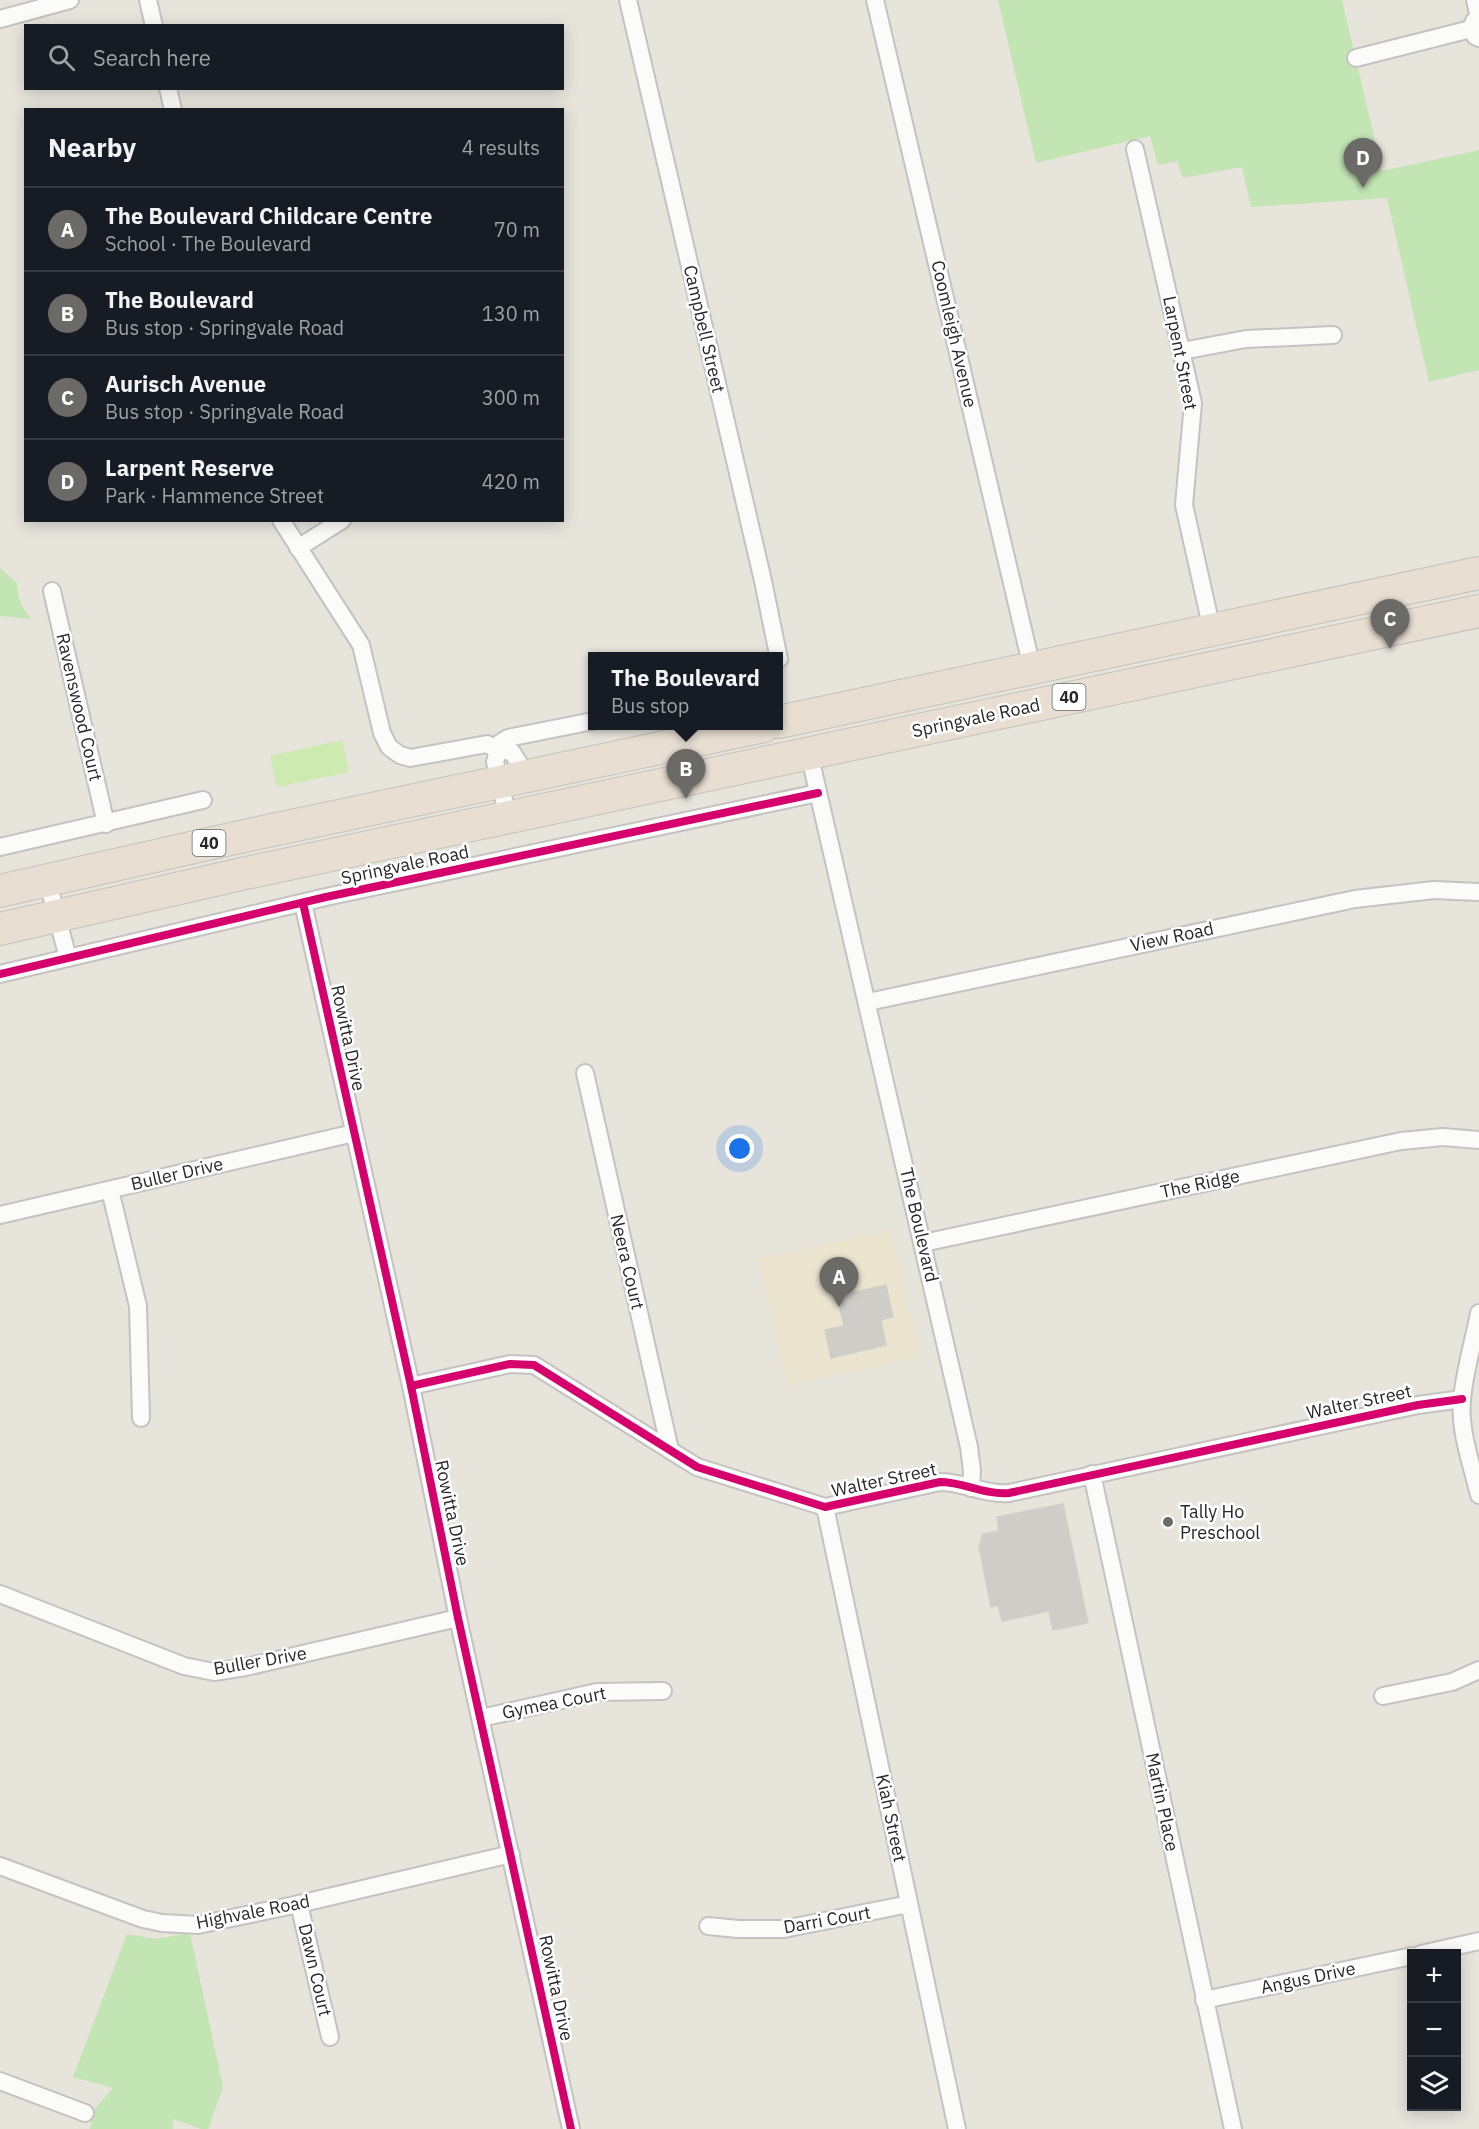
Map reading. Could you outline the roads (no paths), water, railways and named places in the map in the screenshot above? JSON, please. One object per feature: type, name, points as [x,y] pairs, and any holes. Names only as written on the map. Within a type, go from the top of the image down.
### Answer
[{"type":"highway","name":"Springvale Road","points":[[783,721],[1479,573]]},
{"type":"highway","name":"Springvale Road","points":[[0,929],[257,870],[1479,611]]},
{"type":"highway","name":"40","points":[[0,891],[47,879],[746,730]]},
{"type":"street","points":[[0,19],[70,0]]},
{"type":"street","points":[[154,24],[148,0],[157,0]]},
{"type":"street","name":"Campbell Street","points":[[628,0],[778,652]]},
{"type":"street","name":"Coomleigh Avenue","points":[[875,0],[1032,668]]},
{"type":"street","points":[[1356,58],[1477,26],[1475,0]]},
{"type":"street","points":[[168,90],[173,108]]},
{"type":"street","name":"Larpent Street","points":[[1135,148],[1193,403],[1184,505],[1212,630]]},
{"type":"street","points":[[1182,351],[1246,339],[1333,335]]},
{"type":"street","points":[[282,522],[361,645],[386,743],[392,750],[415,758],[487,744],[512,752],[513,779],[508,817]]},
{"type":"street","points":[[298,548],[339,522]]},
{"type":"street","name":"Ravenswood Court","points":[[52,591],[106,824]]},
{"type":"street","points":[[513,779],[495,762],[496,748],[508,738],[588,722]]},
{"type":"street","name":"The Boulevard","points":[[809,753],[969,1447],[972,1471],[971,1488]]},
{"type":"street","name":"Springvale Road","points":[[0,974],[303,903],[818,793]]},
{"type":"street","points":[[0,847],[203,800]]},
{"type":"street","points":[[47,879],[68,958]]},
{"type":"street","name":"View Road","points":[[867,1002],[1355,899],[1434,890],[1479,891]]},
{"type":"street","name":"Rowitta Drive","points":[[303,903],[411,1386],[458,1618],[571,2129]]},
{"type":"street","name":"Neera Court","points":[[585,1073],[670,1450]]},
{"type":"street","name":"Buller Drive","points":[[0,1215],[354,1132]]},
{"type":"street","name":"The Ridge","points":[[923,1243],[1401,1141],[1443,1137],[1479,1140]]},
{"type":"street","points":[[111,1190],[138,1306],[141,1418]]},
{"type":"street","points":[[1479,1313],[1462,1399],[1462,1419],[1479,1495]]},
{"type":"street","name":"Walter Street","points":[[411,1386],[510,1364],[534,1365],[698,1467],[825,1507],[940,1482],[955,1483],[990,1493],[1009,1493],[1418,1405],[1462,1399]]},
{"type":"street","name":"Martin Place","points":[[1092,1474],[1233,2129]]},
{"type":"street","name":"Kiah Street","points":[[825,1507],[957,2129]]},
{"type":"street","name":"Buller Drive","points":[[0,1594],[184,1666],[214,1672],[246,1667],[458,1618]]},
{"type":"street","points":[[1383,1696],[1452,1682],[1479,1670]]},
{"type":"street","name":"Gymea Court","points":[[481,1718],[597,1692],[663,1691]]},
{"type":"street","name":"Highvale Road","points":[[0,1866],[124,1912],[162,1923],[198,1925],[299,1904],[511,1854]]},
{"type":"street","name":"Dawn Court","points":[[299,1904],[330,2037]]},
{"type":"street","name":"Darri Court","points":[[708,1926],[738,1929],[784,1929],[909,1904]]},
{"type":"street","points":[[1440,1949],[1479,1941]]},
{"type":"street","name":"Angus Drive","points":[[1204,2000],[1407,1957]]},
{"type":"street","points":[[0,2081],[85,2113]]},
{"type":"place","name":"Larpent Reserve","points":[[1363,188]]},
{"type":"place","name":"Aurisch Avenue","points":[[1390,649]]},
{"type":"place","name":"The Boulevard","points":[[686,799]]},
{"type":"place","name":"The Boulevard Childcare Centre","points":[[839,1307]]},
{"type":"place","name":"Tally Ho Preschool","points":[[1168,1522]]}]
